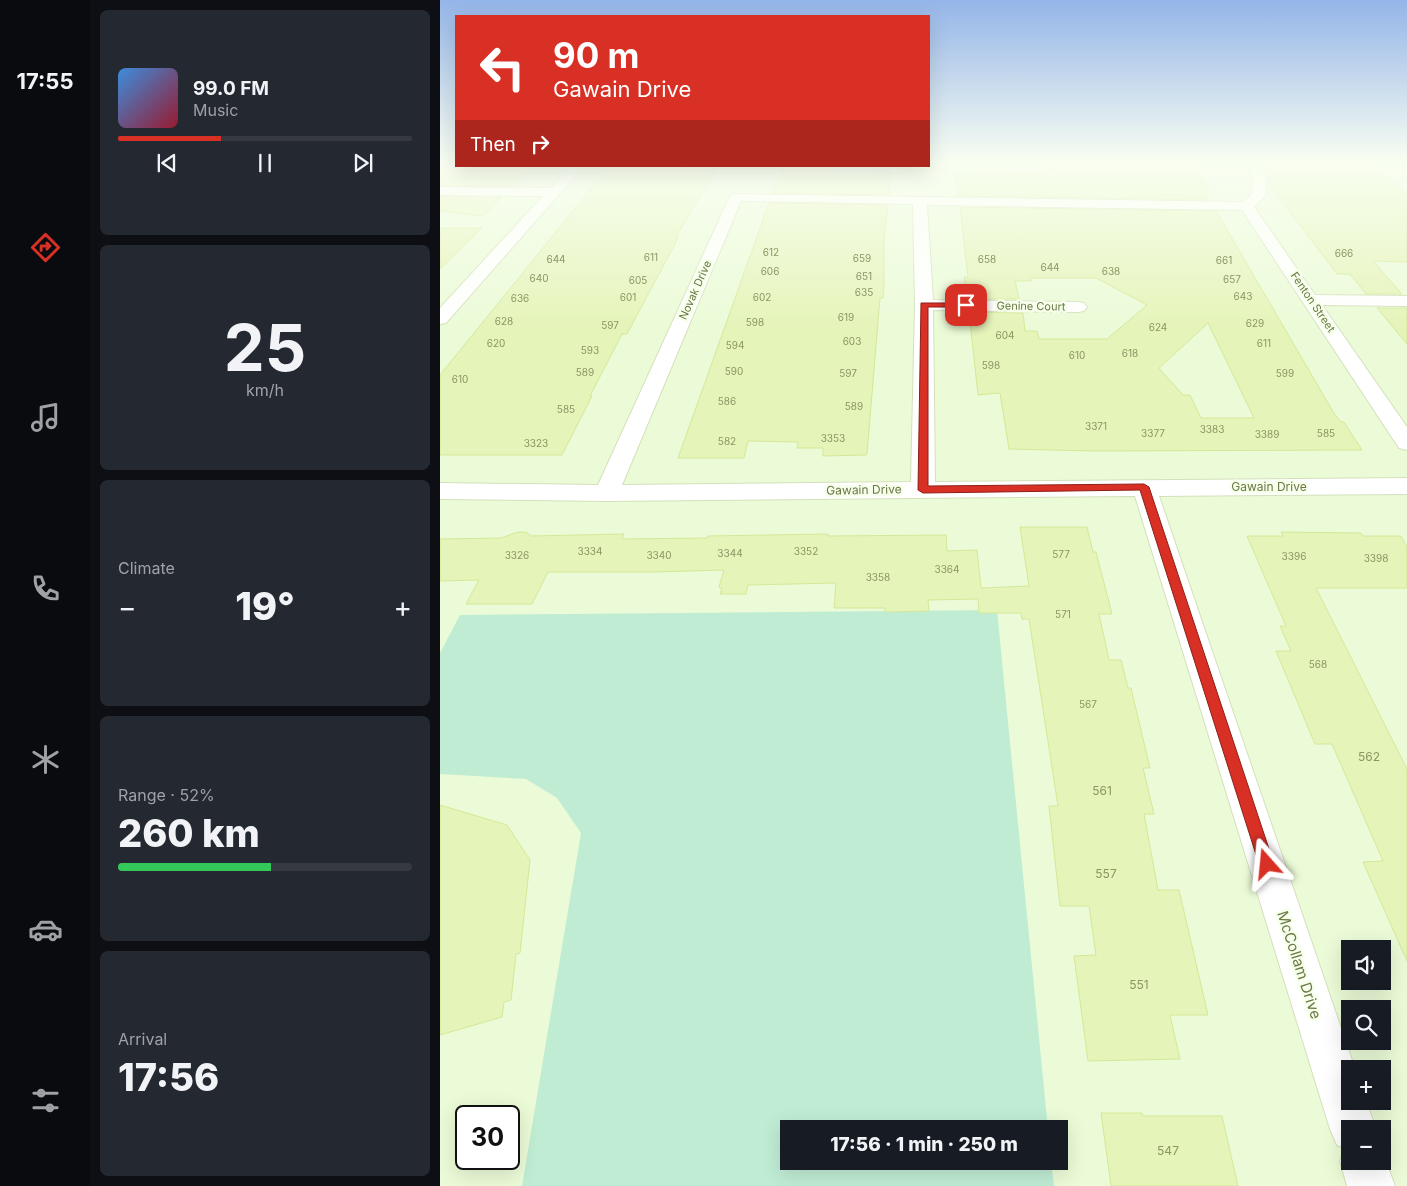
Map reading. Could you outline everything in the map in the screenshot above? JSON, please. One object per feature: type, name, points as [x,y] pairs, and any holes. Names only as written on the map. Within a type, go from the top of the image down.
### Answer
[{"type":"street","points":[[440,319],[531,217]]},
{"type":"street","name":"Novak Drive","points":[[606,493],[727,217]]},
{"type":"street","points":[[921,217],[924,305],[923,490]]},
{"type":"street","name":"Fenton Street","points":[[1254,217],[1312,300],[1407,443]]},
{"type":"street","points":[[1312,300],[1407,301]]},
{"type":"street","name":"Genine Court","points":[[924,305],[1078,307]]},
{"type":"street","name":"Gawain Drive","points":[[440,491],[606,493],[1407,486]]},
{"type":"street","name":"McCollam Drive","points":[[1144,487],[1350,1120]]},
{"type":"street","points":[[1366,1170],[1371,1186]]},
{"type":"shaded area","points":[[440,217],[1407,217],[1407,1186],[440,1186]]},
{"type":"shaded area","points":[[997,610],[1047,1120],[780,1120],[780,1170],[1052,1170],[1054,1186],[522,1186],[581,833],[557,798],[526,779],[440,774],[440,653],[460,615]]},
{"type":"building","points":[[568,217],[688,217],[627,334],[622,334],[562,455],[440,455],[440,375]]},
{"type":"building","points":[[764,217],[887,217],[884,240],[883,298],[880,298],[867,454],[823,456],[823,448],[797,448],[798,442],[748,441],[744,458],[678,458]]},
{"type":"building","points":[[961,217],[1220,217],[1335,415],[1341,422],[1344,422],[1362,450],[1093,451],[1009,449],[1000,393],[978,395],[969,312],[1023,313],[1025,331],[1037,331],[1039,339],[1107,339],[1147,305],[1096,278],[1030,278],[1031,281],[1015,281],[1019,299],[967,299],[964,277],[968,277]],"holes":[[[1208,323],[1254,418],[1201,418],[1190,395],[1183,395],[1159,368]]]},
{"type":"building","points":[[1294,217],[1407,217],[1407,262],[1373,261],[1402,294],[1366,294],[1350,274],[1337,274]]},
{"type":"building","points":[[440,228],[482,228],[440,269]]},
{"type":"building","points":[[1377,308],[1407,308],[1407,344]]},
{"type":"building","points":[[1020,527],[1087,527],[1093,552],[1096,552],[1112,614],[1099,614],[1109,660],[1121,660],[1128,688],[1131,688],[1150,768],[1143,768],[1154,814],[1144,814],[1158,890],[1179,890],[1208,1015],[1170,1015],[1180,1059],[1088,1061],[1074,956],[1096,955],[1089,906],[1060,906],[1049,806],[1058,806],[1029,619],[1022,619],[1021,613],[979,613],[978,599],[928,600],[929,611],[885,612],[885,608],[834,608],[836,583],[748,585],[746,594],[720,594],[722,588],[719,587],[724,570],[548,572],[532,604],[466,604],[479,580],[440,581],[440,539],[501,538],[518,532],[526,532],[531,536],[624,534],[622,539],[828,534],[828,536],[946,535],[947,551],[977,550],[981,588],[1029,586]]},
{"type":"building","points":[[1281,532],[1361,533],[1363,536],[1401,536],[1407,547],[1407,588],[1316,588],[1407,769],[1407,961],[1363,862],[1383,861],[1332,744],[1315,744],[1276,651],[1291,651],[1280,626],[1286,626],[1247,536],[1283,536]]},
{"type":"building","points":[[440,805],[507,825],[530,860],[520,953],[516,954],[511,1000],[504,1002],[502,1017],[440,1035]]},
{"type":"building","points":[[1101,1113],[1142,1113],[1143,1116],[1222,1116],[1238,1186],[1111,1186]]},
{"type":"route","points":[[966,305],[924,305],[923,490],[1144,487],[1267,864]]}]
